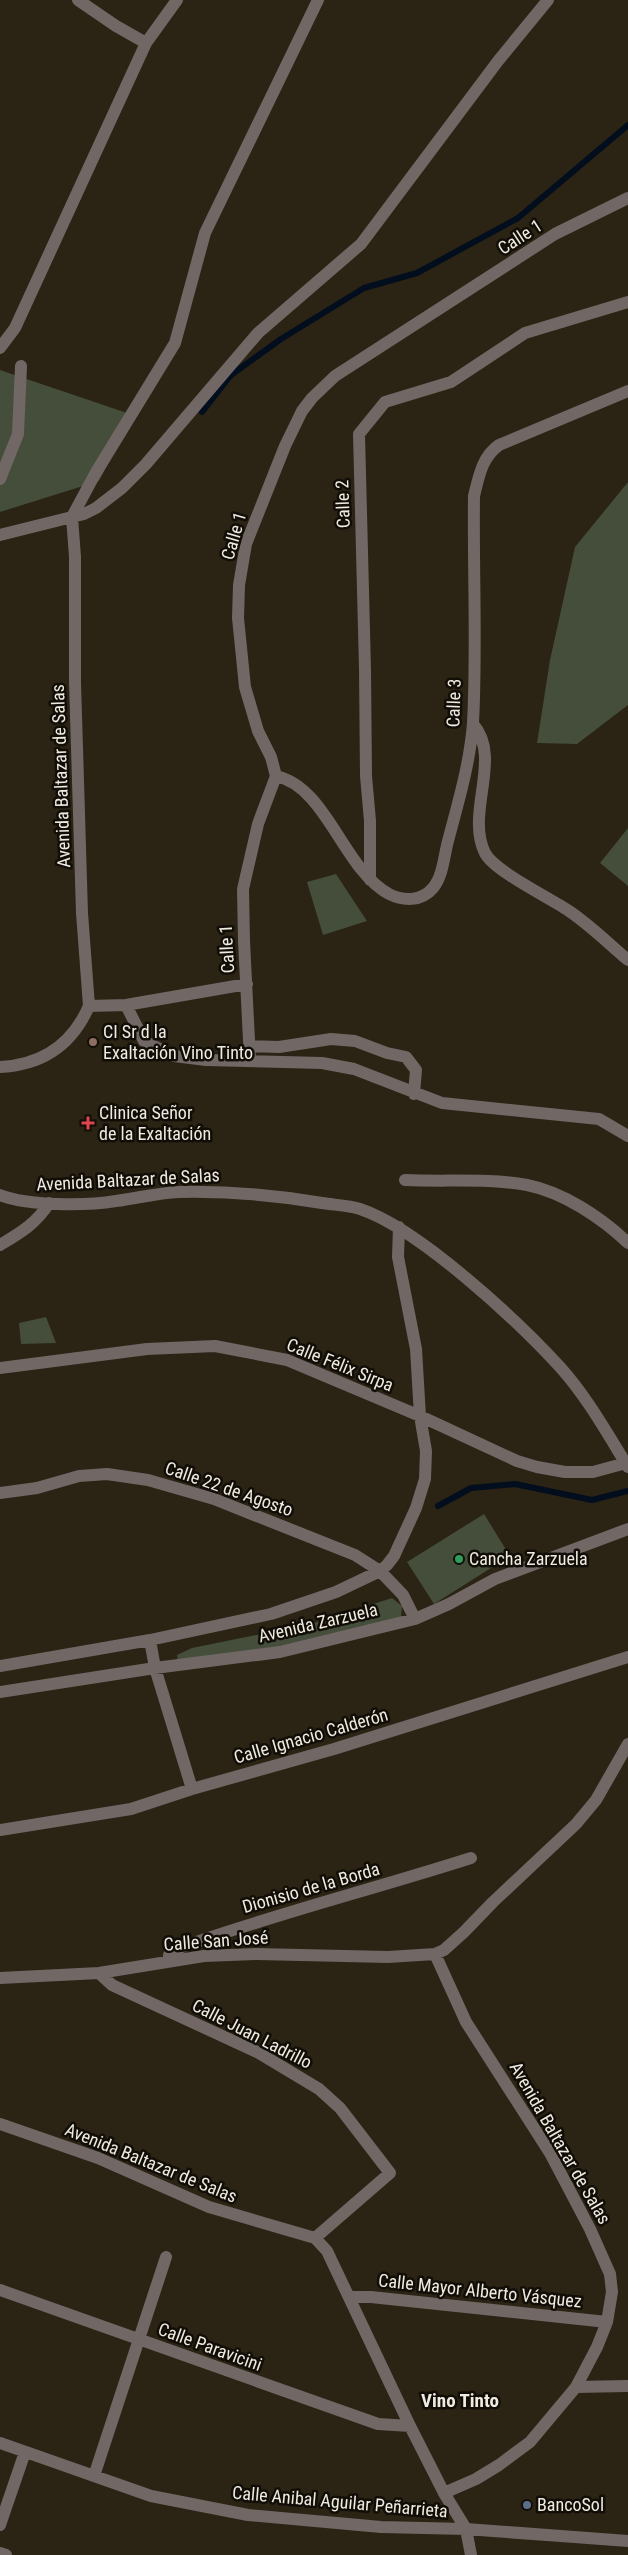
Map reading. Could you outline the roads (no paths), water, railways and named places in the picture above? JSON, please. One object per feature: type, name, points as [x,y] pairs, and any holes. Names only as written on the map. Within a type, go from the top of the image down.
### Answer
[{"type":"street","points":[[78,0],[116,26],[146,42]]},
{"type":"street","points":[[0,348],[15,328],[146,42],[177,0]]},
{"type":"street","points":[[72,517],[175,343],[205,234],[318,0]]},
{"type":"street","points":[[0,535],[72,517],[96,508],[122,488],[146,464],[258,333],[361,244],[498,61],[548,0]]},
{"type":"street","name":"Calle 1","points":[[250,1060],[243,889],[258,824],[276,776],[271,757],[258,732],[245,687],[239,627],[239,585],[246,544],[285,446],[302,411],[312,398],[335,376],[555,234],[628,198]]},
{"type":"street","name":"Calle 2","points":[[370,880],[358,434],[385,402],[451,382],[525,333],[628,302]]},
{"type":"street","points":[[0,479],[8,464],[18,434],[21,366]]},
{"type":"street","name":"Calle 3","points":[[276,776],[288,778],[323,812],[370,880],[388,893],[406,900],[422,896],[433,888],[440,877],[458,806],[472,724],[474,496],[480,471],[489,452],[499,445],[628,391]]},
{"type":"street","name":"Avenida Baltazar de Salas","points":[[72,517],[76,557],[75,682],[82,913],[89,1006]]},
{"type":"street","points":[[472,724],[484,740],[484,768],[479,823],[480,838],[485,853],[492,863],[504,872],[571,912],[628,960]]},
{"type":"street","points":[[0,1067],[33,1063],[46,1056],[72,1033],[83,1019],[89,1006],[126,1005],[247,984]]},
{"type":"street","points":[[126,1005],[144,1041],[174,1056],[206,1060],[322,1063],[354,1069],[414,1094],[442,1103],[599,1120],[628,1136]]},
{"type":"street","points":[[250,1046],[279,1048],[331,1040],[356,1041],[388,1053],[406,1057],[416,1070],[414,1094]]},
{"type":"street","points":[[405,1180],[529,1185],[551,1192],[590,1213],[628,1244]]},
{"type":"street","name":"Avenida Baltazar de Salas","points":[[0,1195],[15,1201],[50,1203],[115,1202],[162,1192],[208,1191],[273,1196],[360,1209],[399,1228],[486,1297],[560,1368],[581,1393],[627,1465]]},
{"type":"street","points":[[0,1245],[38,1219],[50,1203]]},
{"type":"street","name":"Avenida Zarzuela","points":[[0,1666],[150,1640],[290,1608],[336,1592],[380,1571],[394,1556],[416,1508],[426,1479],[426,1451],[420,1416],[416,1349],[398,1257],[399,1228]]},
{"type":"street","name":"Calle Félix Sirpa","points":[[0,1368],[147,1349],[215,1346],[287,1360],[420,1416],[517,1462],[566,1472],[593,1472],[627,1465]]},
{"type":"street","name":"Calle 22 de Agosto","points":[[0,1493],[36,1488],[86,1475],[116,1475],[148,1480],[214,1499],[356,1555],[380,1571],[403,1595],[415,1619]]},
{"type":"street","name":"Avenida Zarzuela","points":[[0,1692],[155,1668],[280,1652],[415,1619],[449,1604],[495,1579],[628,1529]]},
{"type":"street","points":[[150,1640],[155,1668],[192,1789]]},
{"type":"street","name":"Calle Ignacio Calderón","points":[[0,1830],[131,1809],[192,1789],[334,1749],[628,1657]]},
{"type":"street","points":[[435,1954],[444,1950],[464,1932],[576,1824],[596,1800],[628,1744]]},
{"type":"street","name":"Dionisio de la Borda","points":[[169,1961],[169,1955],[179,1948],[249,1923],[360,1893],[471,1858]]},
{"type":"street","name":"Calle San José","points":[[0,1978],[98,1973],[204,1956],[257,1954],[388,1957],[435,1954]]},
{"type":"street","name":"Avenida Baltazar de Salas","points":[[435,1954],[466,2022],[550,2153],[604,2256],[610,2274],[612,2292],[607,2322],[598,2347],[576,2386],[530,2442],[499,2466],[476,2479],[444,2493]]},
{"type":"street","name":"Calle Juan Ladrillo","points":[[98,1973],[112,1985],[259,2053],[319,2089],[340,2108],[390,2173],[315,2238]]},
{"type":"street","name":"Avenida Baltazar de Salas","points":[[0,2124],[98,2158],[209,2207],[315,2238]]},
{"type":"street","points":[[315,2238],[327,2251],[410,2426],[444,2493],[466,2529],[471,2555]]},
{"type":"street","points":[[94,2476],[166,2257]]},
{"type":"street","name":"Calle Paravicini","points":[[0,2290],[378,2424],[410,2426]]},
{"type":"street","name":"Calle Mayor Alberto Vásquez","points":[[349,2297],[371,2297],[607,2322]]},
{"type":"street","points":[[576,2386],[628,2386]]},
{"type":"street","name":"Calle Anibal Aguilar Peñarrieta","points":[[0,2443],[150,2496],[248,2515],[381,2526],[466,2529],[628,2541]]},
{"type":"street","points":[[0,2526],[26,2452]]},
{"type":"street","points":[[0,2553],[6,2555]]},
{"type":"waterway","points":[[202,412],[231,375],[281,339],[364,288],[417,273],[518,218],[628,125]]},
{"type":"waterway","points":[[438,1506],[471,1488],[515,1484],[592,1500],[628,1491]]},
{"type":"place","name":"CI Sr d la Exaltación Vino Tinto","points":[[93,1042]]},
{"type":"place","name":"Clinica Señor de la Exaltación","points":[[88,1123]]},
{"type":"place","name":"Cancha Zarzuela","points":[[459,1559]]},
{"type":"place","name":"BancoSol","points":[[527,2505]]},
{"type":"district","name":"Vino Tinto","points":[[460,2400]]}]
